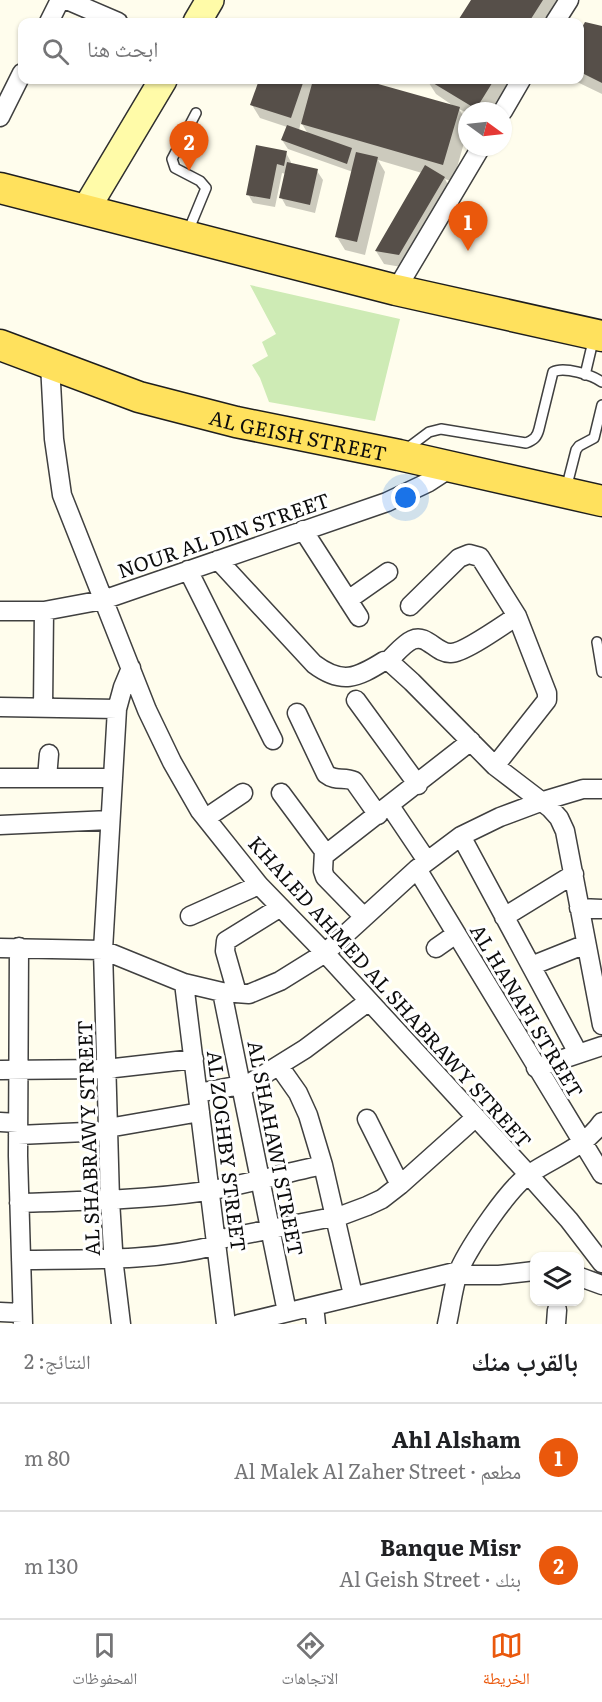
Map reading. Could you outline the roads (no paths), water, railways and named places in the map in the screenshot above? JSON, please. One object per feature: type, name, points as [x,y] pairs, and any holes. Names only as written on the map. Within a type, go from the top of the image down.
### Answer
[{"type":"main road","points":[[199,18],[210,0]]},
{"type":"main road","points":[[86,210],[161,84]]},
{"type":"main road","points":[[0,188],[396,290],[598,335]]},
{"type":"main road","name":"AL GEISH STREET","points":[[1,348],[140,397],[236,422],[399,455],[602,501]]},
{"type":"street","points":[[51,18],[60,0]]},
{"type":"street","points":[[67,0],[90,4],[112,18]]},
{"type":"street","points":[[557,18],[568,0]]},
{"type":"street","points":[[0,117],[18,81]]},
{"type":"street","points":[[508,102],[519,84]]},
{"type":"street","points":[[396,290],[476,156]]},
{"type":"street","name":"KHALED AHMED AL SHABRAWY STREET","points":[[50,364],[54,439],[63,495],[147,710],[172,762],[206,818],[279,908],[325,953],[528,1174],[569,1220],[602,1263]]},
{"type":"street","name":"NOUR AL DIN STREET","points":[[0,611],[44,611],[103,600],[387,502],[429,482],[452,467]]},
{"type":"street","points":[[303,530],[359,617]]},
{"type":"street","points":[[410,606],[459,558],[469,554],[480,557],[517,616],[547,693],[547,700],[495,765]]},
{"type":"street","points":[[218,560],[314,664],[329,675],[343,678],[364,674],[384,661],[391,663],[495,765],[543,801],[559,818],[565,831],[574,874],[602,1025]]},
{"type":"street","points":[[188,570],[273,740]]},
{"type":"street","points":[[348,600],[388,572]]},
{"type":"street","points":[[43,708],[44,611]]},
{"type":"street","points":[[387,662],[412,640],[419,639],[425,640],[440,651],[459,652],[517,616]]},
{"type":"street","name":"AL SHABRAWY STREET","points":[[121,1324],[110,1200],[103,950],[117,710],[131,668]]},
{"type":"street","points":[[356,700],[418,785]]},
{"type":"street","points":[[0,706],[117,710]]},
{"type":"street","name":"AL HANAFI STREET","points":[[297,713],[326,774],[334,779],[354,781],[384,810],[422,865],[456,934],[602,1174]]},
{"type":"street","points":[[325,855],[418,785],[471,741]]},
{"type":"street","points":[[48,778],[49,754]]},
{"type":"street","points":[[0,778],[113,778]]},
{"type":"street","points":[[0,948],[103,950],[184,983],[230,993],[249,994],[280,981],[325,953],[422,865],[461,836],[500,817],[543,801],[583,789],[602,789]]},
{"type":"street","points":[[206,818],[243,793]]},
{"type":"street","points":[[281,793],[324,851],[325,877],[364,917]]},
{"type":"street","points":[[0,825],[110,820]]},
{"type":"street","points":[[461,836],[578,1053]]},
{"type":"street","points":[[504,917],[574,874]]},
{"type":"street","points":[[190,916],[259,885]]},
{"type":"street","name":"AL SHAHAWI STREET","points":[[279,908],[226,941],[225,951],[241,1086],[287,1312]]},
{"type":"street","points":[[579,908],[602,909]]},
{"type":"street","points":[[436,948],[456,934]]},
{"type":"street","points":[[531,966],[586,944]]},
{"type":"street","points":[[0,1312],[23,1318],[19,1195],[9,1156],[12,1127],[9,1017],[19,948]]},
{"type":"street","name":"AL ZOGHBY STREET","points":[[184,983],[216,1243],[238,1324]]},
{"type":"street","points":[[198,1093],[241,1086],[279,1066],[335,1028],[369,1001]]},
{"type":"street","points":[[536,1068],[602,1046]]},
{"type":"street","points":[[9,1071],[106,1069],[194,1059]]},
{"type":"street","points":[[279,1066],[309,1115],[353,1296]]},
{"type":"street","points":[[12,1127],[108,1129],[200,1112]]},
{"type":"street","points":[[21,1260],[156,1257],[188,1253],[216,1243],[343,1215],[382,1199],[476,1117]]},
{"type":"street","points":[[368,1119],[400,1185]]},
{"type":"street","points":[[447,1324],[458,1273],[499,1206],[528,1174],[582,1142],[596,1131],[602,1122]]},
{"type":"street","points":[[0,1186],[19,1195],[110,1200],[141,1198],[210,1190],[323,1165]]},
{"type":"street","points":[[238,1324],[287,1312],[315,1315],[353,1296],[458,1273],[499,1275],[530,1271]]},
{"type":"street","points":[[584,1279],[602,1285]]},
{"type":"lane","points":[[187,236],[206,188],[200,181],[175,168],[172,162],[196,113]]},
{"type":"lane","points":[[585,375],[598,335]]},
{"type":"lane","points":[[399,455],[429,432],[441,429],[526,443],[532,441],[537,436],[553,372],[561,369],[602,381]]},
{"type":"lane","points":[[565,493],[576,450],[594,438],[602,405]]},
{"type":"lane","points":[[597,642],[602,672]]},
{"type":"place","name":"Banque Misr","points":[[189,171]]},
{"type":"place","name":"Ahl Alsham","points":[[468,251]]}]
